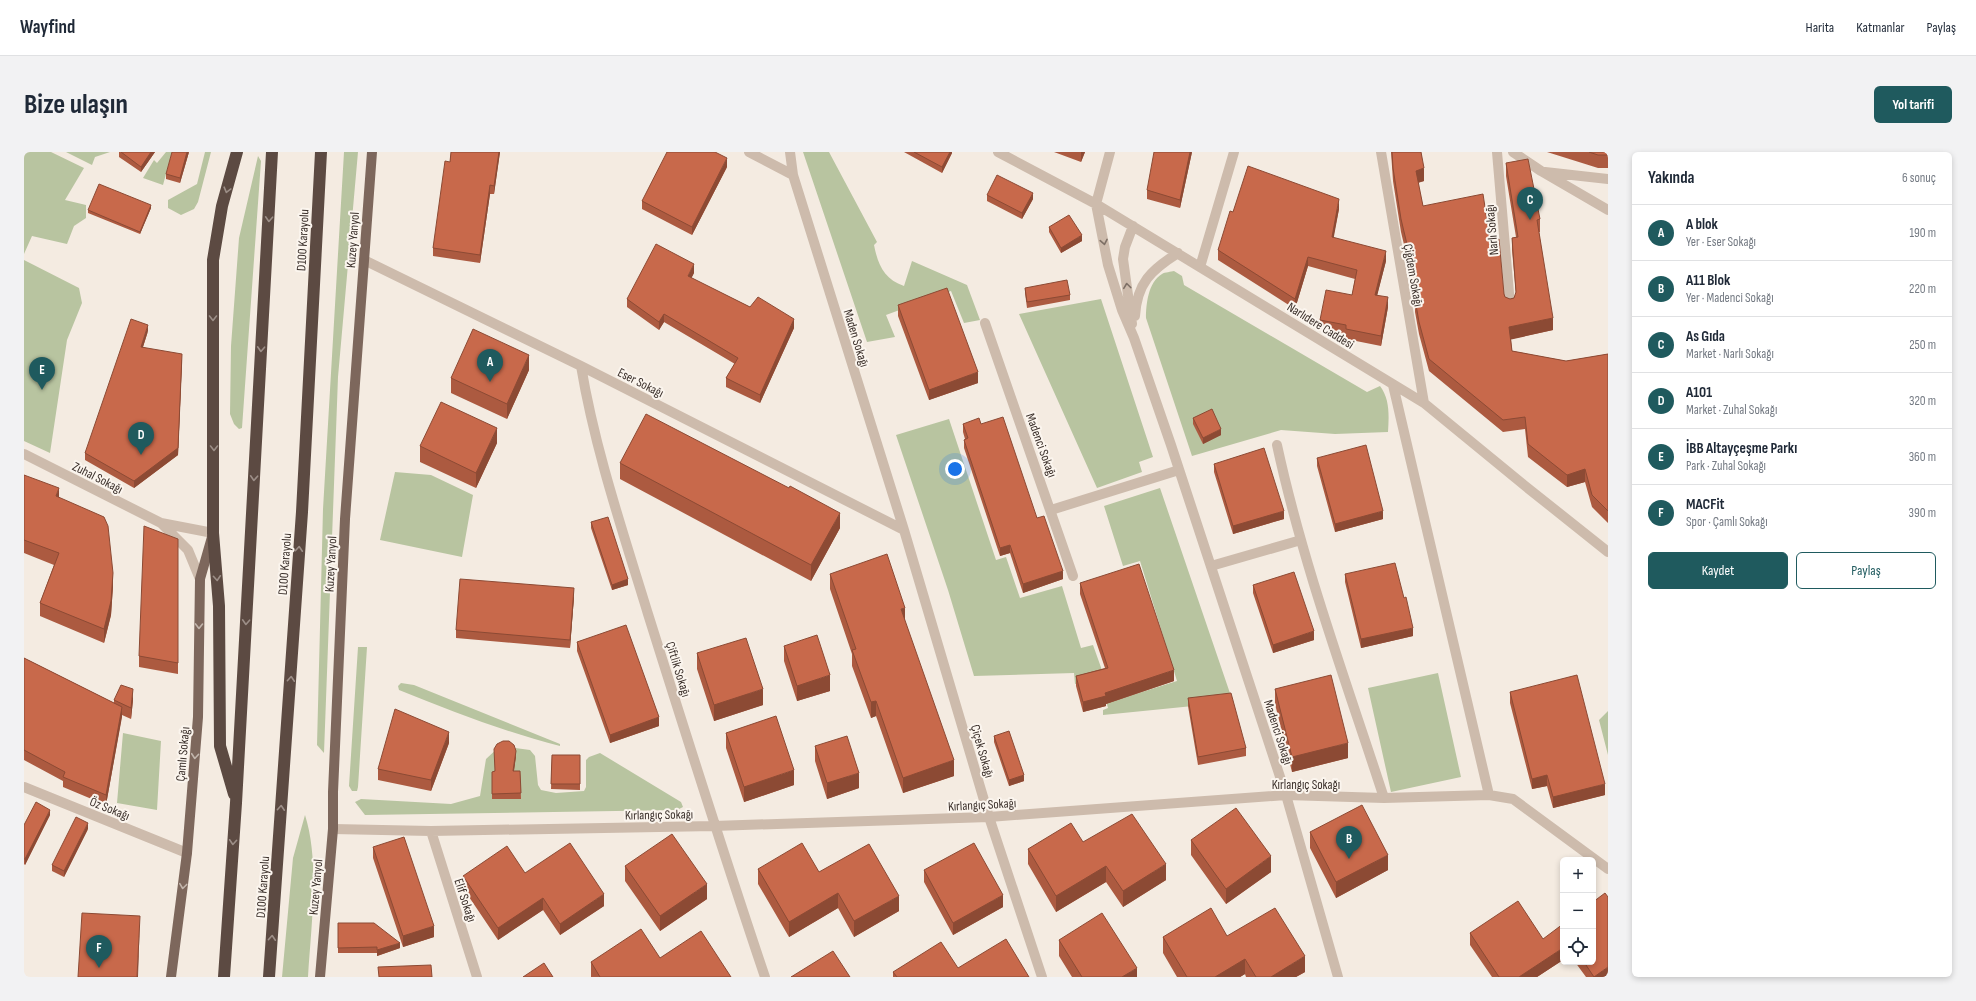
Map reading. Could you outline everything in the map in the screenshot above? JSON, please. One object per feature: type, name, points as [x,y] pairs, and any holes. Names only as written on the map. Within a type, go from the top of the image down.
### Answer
[{"type":"highway","points":[[236,803],[220,746],[219,606],[213,534],[215,499],[213,260],[222,206],[237,152]]},
{"type":"highway","points":[[224,977],[236,803],[272,152]]},
{"type":"highway","name":"D100 Karayolu","points":[[269,977],[300,534],[321,152]]},
{"type":"main road","name":"Kuzey Yanyol","points":[[320,977],[333,829],[332,792],[345,519],[372,152]]},
{"type":"main road","name":"Çamlı Sokağı","points":[[171,977],[187,853],[198,717],[200,579],[213,534]]},
{"type":"street","points":[[749,152],[793,175]]},
{"type":"street","name":"Maden Sokağı","points":[[790,152],[793,175],[904,530]]},
{"type":"street","name":"Narlıdere Caddesi","points":[[998,152],[1096,204],[1424,403],[1524,486],[1608,552]]},
{"type":"street","points":[[1110,152],[1096,204],[1108,265],[1122,310],[1134,338]]},
{"type":"street","points":[[1200,267],[1234,152]]},
{"type":"street","name":"Çiğdem Sokağı","points":[[1380,152],[1424,403]]},
{"type":"street","name":"Narlı Sokağı","points":[[1497,152],[1510,306]]},
{"type":"street","points":[[1513,152],[1541,172],[1608,210]]},
{"type":"street","points":[[1541,172],[1608,179]]},
{"type":"street","points":[[1133,226],[1125,247],[1123,259],[1134,338]]},
{"type":"street","points":[[1134,338],[1136,300],[1142,287],[1151,273],[1178,253]]},
{"type":"street","name":"Eser Sokağı","points":[[364,260],[581,366],[904,530]]},
{"type":"street","name":"Madenci Sokağı","points":[[985,323],[1073,576]]},
{"type":"street","name":"Madenci Sokağı","points":[[1134,338],[1286,795],[1338,977]]},
{"type":"street","name":"Çiftlik Sokağı","points":[[581,366],[586,395],[616,508],[714,826],[765,977]]},
{"type":"street","points":[[1393,385],[1489,795]]},
{"type":"street","points":[[1277,445],[1288,496],[1301,540],[1384,798]]},
{"type":"street","name":"Zuhal Sokağı","points":[[24,454],[161,523],[213,534]]},
{"type":"street","points":[[1051,510],[1179,470]]},
{"type":"street","name":"Zuhal Sokağı","points":[[161,523],[188,550],[200,579]]},
{"type":"street","name":"Çiçek Sokağı","points":[[904,530],[989,817],[1042,977]]},
{"type":"street","points":[[1210,566],[1301,540]]},
{"type":"street","name":"Öz Sokağı","points":[[24,787],[187,853]]},
{"type":"street","name":"Kırlangıç Sokağı","points":[[333,829],[431,831],[714,826],[989,817],[1286,795],[1384,798],[1489,795],[1513,799],[1608,869]]},
{"type":"street","name":"Elif Sokağı","points":[[431,831],[477,977]]},
{"type":"green space","points":[[24,152],[51,152],[84,168],[65,200],[86,205],[86,218],[74,226],[67,244],[32,236],[24,254]]},
{"type":"green space","points":[[66,152],[110,152],[95,157],[92,165]]},
{"type":"green space","points":[[166,152],[172,152],[163,185],[143,178],[154,160],[157,163]]},
{"type":"green space","points":[[205,152],[211,152],[198,202],[194,209],[181,215],[168,208],[168,200],[197,184]]},
{"type":"green space","points":[[344,152],[358,152],[338,377],[324,753],[317,745],[323,509]]},
{"type":"green space","points":[[803,152],[829,152],[877,242],[874,245],[880,265],[891,279],[904,286],[912,261],[967,285],[980,320],[964,323],[951,291],[886,315],[895,337],[867,342]]},
{"type":"green space","points":[[258,156],[261,161],[242,428],[239,429],[234,424],[230,414],[231,346],[239,238]]},
{"type":"green space","points":[[24,260],[79,288],[82,303],[67,340],[50,453],[24,441]]},
{"type":"green space","points":[[1174,271],[1182,276],[1184,285],[1367,392],[1380,386],[1386,396],[1389,414],[1388,432],[1335,434],[1281,430],[1192,456],[1146,318],[1147,300],[1154,282],[1162,274]]},
{"type":"green space","points":[[1101,299],[1153,457],[1139,462],[1142,472],[1097,488],[1019,314]]},
{"type":"green space","points":[[949,419],[996,560],[1006,557],[1020,598],[1062,586],[1081,648],[1093,645],[1113,701],[1177,681],[1140,561],[1123,566],[1104,506],[1160,488],[1233,702],[1103,715],[1103,710],[1108,708],[1100,679],[1075,684],[1074,673],[974,676],[948,590],[896,435]]},
{"type":"green space","points":[[395,472],[431,475],[473,495],[462,557],[380,540]]},
{"type":"green space","points":[[358,647],[367,647],[358,787],[357,791],[352,791],[349,786]]},
{"type":"green space","points":[[1438,673],[1461,777],[1391,792],[1368,688]]},
{"type":"green space","points":[[401,683],[414,685],[560,744],[560,746],[498,728],[419,698],[399,690],[398,686]]},
{"type":"green space","points":[[1608,711],[1608,755],[1599,720]]},
{"type":"green space","points":[[123,733],[161,741],[157,810],[117,803]]},
{"type":"green space","points":[[500,746],[530,750],[535,756],[538,785],[541,790],[556,793],[584,791],[586,787],[586,760],[589,757],[600,753],[681,802],[683,807],[677,810],[365,815],[355,802],[361,799],[451,804],[480,796],[486,759]]},
{"type":"green space","points":[[305,815],[310,833],[313,874],[308,977],[282,977],[293,858]]},
{"type":"building","points":[[121,152],[151,152],[141,167]]},
{"type":"building","points":[[172,152],[187,152],[180,178],[166,174]]},
{"type":"building","points":[[451,152],[499,152],[494,186],[490,185],[480,255],[433,248],[445,161],[450,162]]},
{"type":"building","points":[[667,152],[715,152],[727,158],[692,227],[642,201]]},
{"type":"building","points":[[914,152],[950,152],[942,167]]},
{"type":"building","points":[[1154,152],[1190,152],[1180,200],[1147,190]]},
{"type":"building","points":[[1392,152],[1421,152],[1424,168],[1416,171],[1423,206],[1483,194],[1490,240],[1499,239],[1504,294],[1505,297],[1510,299],[1514,298],[1516,292],[1512,238],[1518,237],[1506,163],[1528,159],[1540,219],[1537,220],[1553,318],[1509,327],[1512,351],[1566,361],[1608,354],[1608,511],[1592,495],[1585,469],[1567,475],[1528,444],[1525,417],[1503,420],[1429,359],[1419,322],[1415,299],[1420,299],[1401,219]]},
{"type":"building","points":[[1589,152],[1608,152],[1608,155],[1598,155]]},
{"type":"building","points":[[1248,166],[1339,199],[1332,237],[1386,251],[1375,295],[1388,297],[1381,336],[1346,329],[1346,325],[1320,320],[1326,290],[1352,295],[1357,270],[1308,257],[1295,299],[1218,250],[1230,211],[1233,212]]},
{"type":"building","points":[[997,175],[1033,193],[1022,213],[987,195]]},
{"type":"building","points":[[99,184],[151,205],[140,232],[88,210]]},
{"type":"building","points":[[1069,215],[1082,235],[1061,248],[1049,227]]},
{"type":"building","points":[[656,244],[694,264],[688,276],[750,307],[758,297],[794,319],[760,395],[726,378],[738,358],[664,314],[659,322],[627,299]]},
{"type":"building","points":[[1067,280],[1070,295],[1027,302],[1025,288]]},
{"type":"building","points":[[947,288],[978,372],[929,390],[898,305]]},
{"type":"building","points":[[131,319],[148,325],[141,347],[182,354],[178,448],[134,481],[85,453]]},
{"type":"building","points":[[473,329],[529,355],[507,404],[451,378]]},
{"type":"building","points":[[441,402],[497,428],[476,473],[420,446]]},
{"type":"building","points":[[1212,409],[1221,429],[1203,438],[1193,418]]},
{"type":"building","points":[[646,414],[789,488],[790,486],[840,513],[811,565],[620,463]]},
{"type":"building","points":[[1003,417],[1037,518],[1044,516],[1063,571],[1023,584],[1010,545],[1000,548],[964,440],[968,438],[963,424],[979,418],[981,424]]},
{"type":"building","points":[[1366,445],[1383,511],[1335,524],[1317,458]]},
{"type":"building","points":[[1264,448],[1284,511],[1233,526],[1214,464]]},
{"type":"building","points":[[24,475],[59,488],[56,496],[104,517],[108,526],[113,573],[111,601],[104,629],[40,603],[59,553],[24,540]]},
{"type":"building","points":[[608,517],[628,579],[612,585],[591,522]]},
{"type":"building","points":[[144,526],[178,539],[178,663],[139,656]]},
{"type":"building","points":[[887,554],[905,608],[901,609],[954,760],[903,778],[876,701],[871,702],[852,650],[856,649],[830,574]]},
{"type":"building","points":[[1395,563],[1404,598],[1406,597],[1413,628],[1361,639],[1345,574]]},
{"type":"building","points":[[1139,564],[1174,670],[1105,693],[1106,696],[1083,702],[1076,676],[1108,668],[1080,583]]},
{"type":"building","points":[[1294,572],[1314,631],[1273,645],[1253,585]]},
{"type":"building","points":[[460,579],[574,588],[570,640],[456,630]]},
{"type":"building","points":[[626,625],[659,717],[610,735],[577,642]]},
{"type":"building","points":[[817,635],[830,675],[797,686],[784,646]]},
{"type":"building","points":[[746,638],[763,689],[714,705],[697,653]]},
{"type":"building","points":[[24,658],[122,707],[106,795],[63,777],[65,772],[24,750]]},
{"type":"building","points":[[1331,675],[1348,743],[1292,757],[1275,689]]},
{"type":"building","points":[[1577,675],[1605,784],[1553,797],[1547,775],[1532,779],[1510,692]]},
{"type":"building","points":[[121,685],[133,689],[131,708],[114,700]]},
{"type":"building","points":[[1231,693],[1246,748],[1198,757],[1188,698]]},
{"type":"building","points":[[395,709],[449,732],[431,780],[378,769]]},
{"type":"building","points":[[776,716],[794,770],[744,787],[726,733]]},
{"type":"building","points":[[1009,731],[1024,775],[1009,780],[994,736]]},
{"type":"building","points":[[847,736],[859,773],[827,783],[815,746]]},
{"type":"building","points":[[503,741],[509,741],[514,745],[516,751],[513,771],[520,771],[521,793],[492,794],[492,772],[495,771],[494,749],[497,744]]},
{"type":"building","points":[[552,755],[580,755],[580,784],[551,784]]},
{"type":"building","points":[[36,802],[50,810],[24,859],[24,825]]},
{"type":"building","points":[[1362,805],[1388,855],[1336,882],[1310,832]]},
{"type":"building","points":[[1236,808],[1271,856],[1226,889],[1191,840]]},
{"type":"building","points":[[1132,814],[1166,864],[1123,891],[1106,866],[1056,896],[1028,849],[1071,823],[1083,842]]},
{"type":"building","points":[[76,817],[88,823],[64,871],[52,865]]},
{"type":"building","points":[[672,834],[707,884],[660,916],[625,866]]},
{"type":"building","points":[[404,837],[434,926],[403,936],[373,847]]},
{"type":"building","points":[[570,843],[604,894],[560,924],[543,898],[498,928],[463,876],[507,846],[525,873]]},
{"type":"building","points":[[802,843],[819,872],[869,844],[899,896],[854,921],[838,893],[789,922],[758,869]]},
{"type":"building","points":[[974,843],[1003,895],[953,923],[924,870]]},
{"type":"building","points":[[1605,893],[1608,897],[1608,967],[1594,977],[1586,965],[1596,965],[1596,900]]},
{"type":"building","points":[[1518,901],[1543,939],[1560,926],[1560,950],[1519,977],[1499,977],[1470,933]]},
{"type":"building","points":[[1211,908],[1227,936],[1275,908],[1305,956],[1271,977],[1256,977],[1245,959],[1215,977],[1187,977],[1163,937]]},
{"type":"building","points":[[82,913],[140,916],[137,977],[78,977]]},
{"type":"building","points":[[1102,913],[1137,968],[1122,977],[1082,977],[1059,940]]},
{"type":"building","points":[[338,923],[374,923],[400,943],[377,950],[377,947],[338,948]]},
{"type":"building","points":[[641,929],[660,958],[701,931],[731,977],[600,977],[591,962]]},
{"type":"building","points":[[1006,939],[1029,977],[897,977],[893,972],[941,942],[958,968]]},
{"type":"building","points":[[833,951],[850,977],[791,977]]},
{"type":"building","points":[[544,963],[553,977],[523,977]]},
{"type":"building","points":[[431,965],[432,977],[379,977],[378,967]]},
{"type":"place","name":"As Gıda","points":[[1530,220]]},
{"type":"place","name":"A blok","points":[[490,382]]},
{"type":"place","name":"İBB Altayçeşme Parkı","points":[[42,390]]},
{"type":"place","name":"A101","points":[[141,455]]},
{"type":"place","name":"A11 Blok","points":[[1349,859]]},
{"type":"place","name":"MACFit","points":[[99,968]]}]
